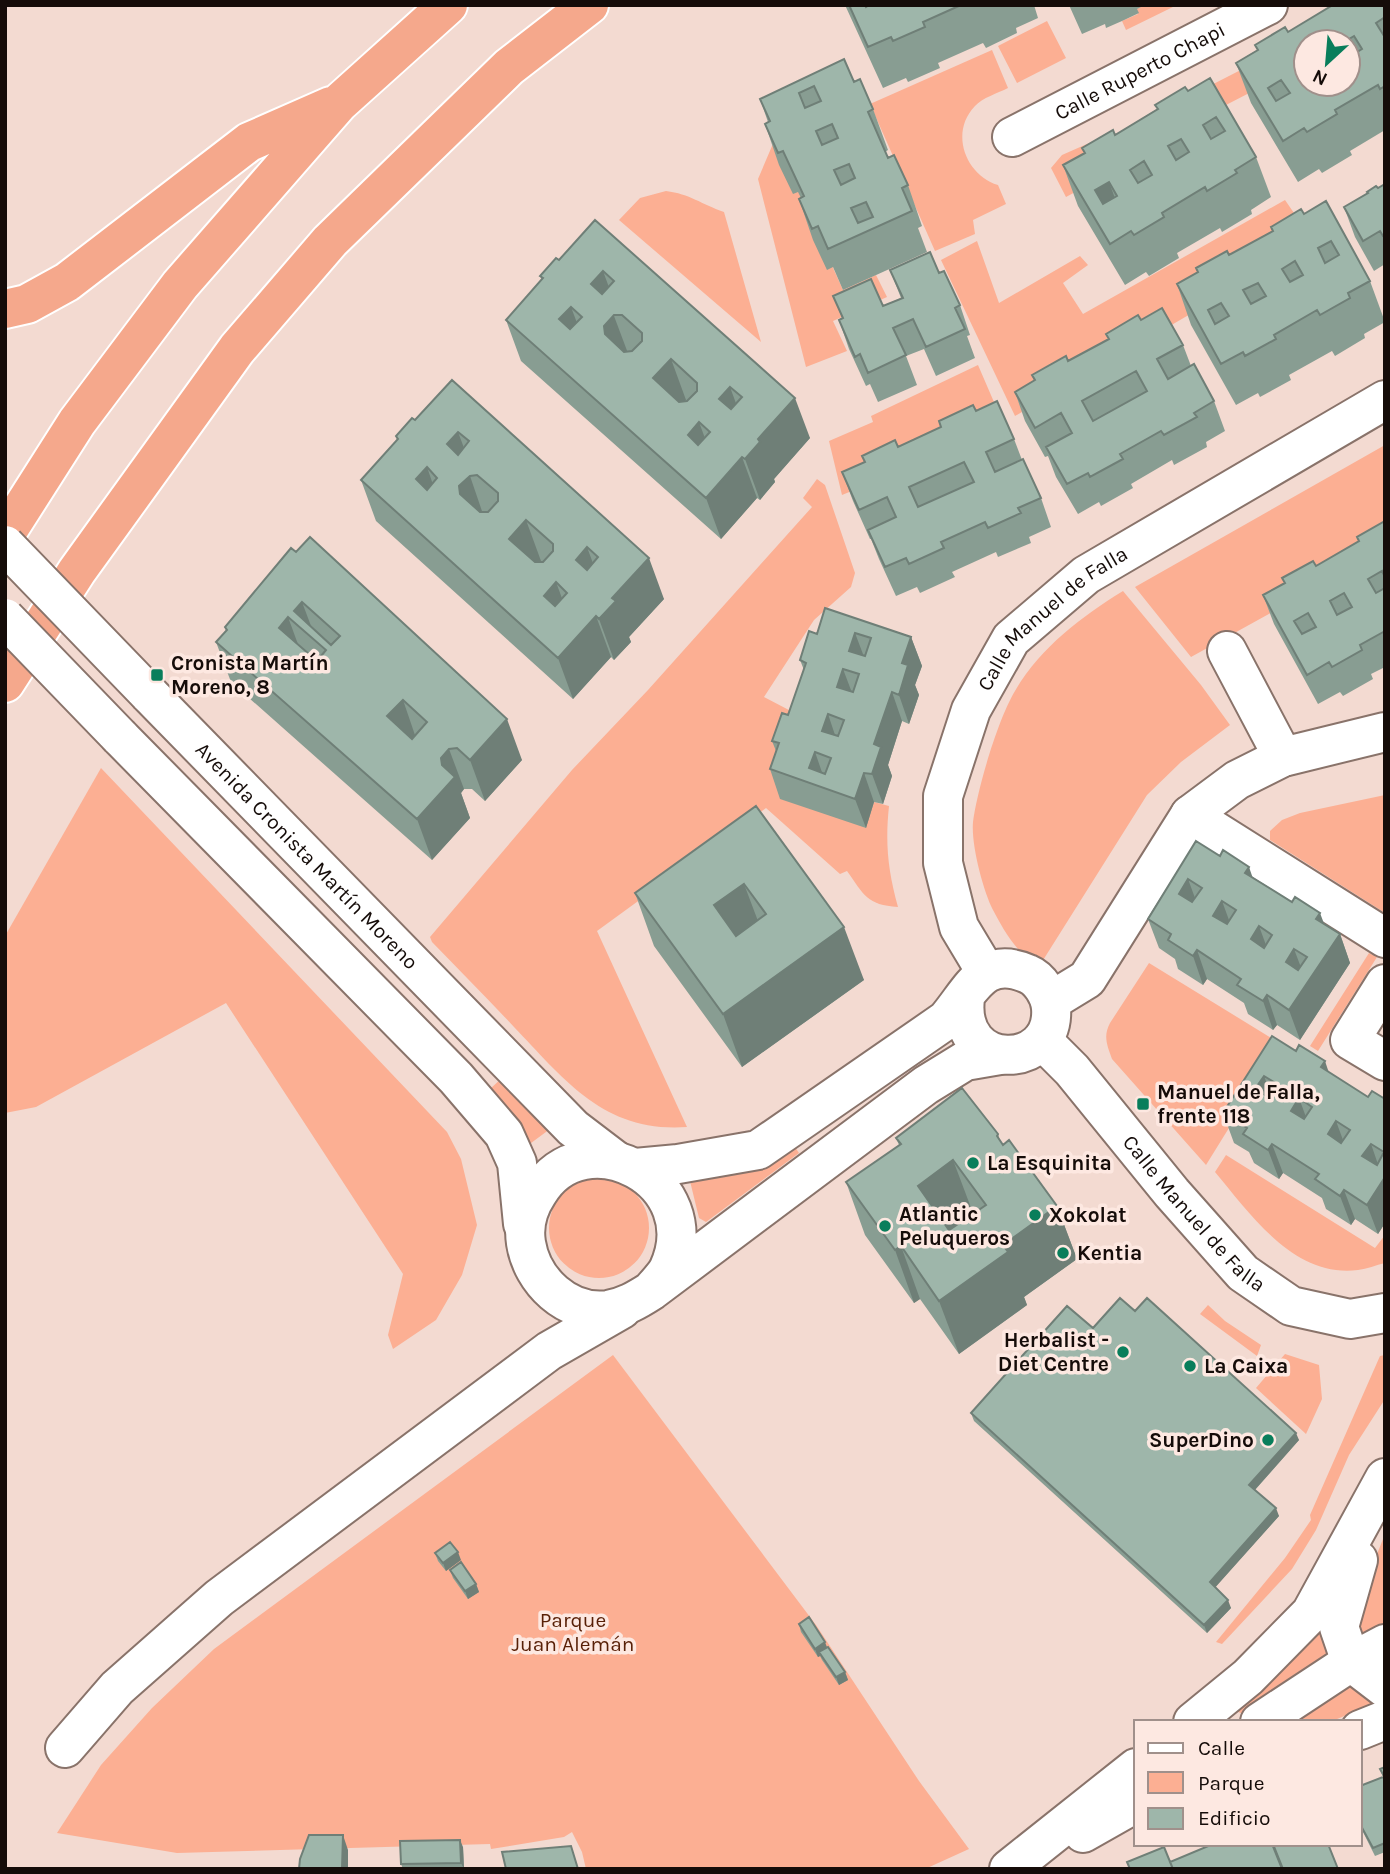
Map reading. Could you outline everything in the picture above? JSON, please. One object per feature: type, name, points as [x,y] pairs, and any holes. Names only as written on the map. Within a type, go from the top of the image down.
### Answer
[{"type":"highway","points":[[5,535],[76,422],[180,285],[339,103],[448,5]]},
{"type":"highway","points":[[5,683],[77,571],[237,349],[321,251],[509,67],[589,5]]},
{"type":"highway","points":[[5,309],[27,303],[67,282],[249,142],[339,103]]},
{"type":"street","name":"Calle Ruperto Chapi","points":[[1013,137],[1268,5]]},
{"type":"street","name":"Calle Manuel de Falla","points":[[975,985],[943,863],[943,796],[971,709],[1011,639],[1086,575],[1385,400]]},
{"type":"street","name":"Avenida Cronista Martín Moreno","points":[[5,545],[564,1119],[625,1164]]},
{"type":"street","points":[[5,618],[456,1078],[504,1134],[517,1163],[528,1257],[540,1280],[558,1297],[581,1308],[606,1310],[641,1298],[667,1272],[675,1249],[676,1225],[669,1202],[655,1182],[625,1164]]},
{"type":"street","points":[[1227,651],[1283,757]]},
{"type":"street","points":[[1051,1001],[1087,979],[1190,815],[1237,780],[1283,757],[1385,732]]},
{"type":"street","points":[[1190,815],[1385,938]]},
{"type":"street","points":[[65,1748],[117,1688],[219,1598],[549,1351],[641,1298],[926,1085],[965,1061],[1015,1055],[1030,1050],[1042,1040],[1049,1028],[1051,1001],[1037,978],[1012,967],[975,985],[946,1020],[758,1150],[678,1164],[625,1164],[588,1159],[563,1168],[543,1185],[529,1207],[524,1233]]},
{"type":"street","points":[[1385,984],[1350,1040],[1385,1061]]},
{"type":"street","points":[[975,985],[963,1013],[966,1027],[974,1040],[986,1050],[1000,1055]]},
{"type":"street","name":"Calle Manuel de Falla","points":[[1042,1040],[1072,1070],[1172,1194],[1243,1273],[1291,1306],[1350,1319],[1385,1313]]},
{"type":"street","points":[[1380,1488],[1339,1628],[1351,1662],[1385,1688]]},
{"type":"street","points":[[1195,1720],[1248,1676],[1311,1613],[1380,1488]]},
{"type":"street","points":[[1263,1720],[1351,1662],[1385,1644]]},
{"type":"street","points":[[1362,1729],[1385,1720]]},
{"type":"street","points":[[1009,1869],[1134,1770]]},
{"type":"street","points":[[1016,1869],[1134,1805]]},
{"type":"street","points":[[1022,1869],[1134,1823]]},
{"type":"green space","points":[[1145,5],[1177,5],[1126,30],[1122,21],[1138,14],[1136,9]]},
{"type":"green space","points":[[1047,21],[1066,58],[1017,83],[998,46]]},
{"type":"green space","points":[[992,50],[1008,88],[975,106],[967,117],[962,140],[970,163],[987,180],[998,185],[1006,204],[973,220],[975,234],[935,251],[870,104]]},
{"type":"green space","points":[[1280,50],[1292,71],[1195,121],[1184,99]]},
{"type":"green space","points":[[775,139],[843,290],[876,275],[887,297],[833,321],[847,351],[806,367],[758,179]]},
{"type":"green space","points":[[1096,140],[1114,171],[1066,197],[1051,168],[1062,155]]},
{"type":"green space","points":[[666,191],[689,197],[724,212],[761,342],[619,220],[640,198]]},
{"type":"green space","points":[[1285,200],[1314,242],[1015,416],[941,260],[977,241],[999,303],[1080,256],[1088,265],[1063,283],[1083,314]]},
{"type":"green space","points":[[978,365],[1003,423],[842,495],[829,441],[873,422],[871,416]]},
{"type":"green space","points":[[1385,445],[1385,550],[1191,657],[1135,587]]},
{"type":"green space","points":[[817,479],[825,485],[855,573],[851,587],[814,620],[764,697],[808,720],[865,828],[874,802],[889,806],[888,857],[898,907],[879,904],[867,897],[847,871],[840,874],[766,808],[597,931],[687,1127],[658,1127],[632,1121],[609,1112],[569,1084],[430,937],[572,770],[648,690],[812,507],[803,498]]},
{"type":"green space","points":[[1123,591],[1201,685],[1230,725],[1181,762],[1147,795],[1040,965],[1025,956],[1012,942],[985,891],[973,832],[979,792],[1008,703],[1025,675],[1063,635]]},
{"type":"green space","points":[[101,768],[447,1132],[461,1159],[477,1225],[462,1275],[436,1320],[393,1349],[388,1335],[403,1274],[226,1003],[36,1107],[5,1113],[5,936]]},
{"type":"green space","points":[[1385,795],[1385,913],[1270,840],[1270,831],[1282,820],[1300,813]]},
{"type":"green space","points":[[1369,953],[1377,957],[1318,1051],[1310,1046]]},
{"type":"green space","points":[[1149,963],[1281,1044],[1206,1165],[1112,1059],[1107,1045],[1106,1036],[1110,1023]]},
{"type":"green space","points":[[503,1077],[550,1129],[527,1146],[490,1089]]},
{"type":"green space","points":[[793,1144],[799,1153],[706,1222],[699,1218],[690,1181]]},
{"type":"green space","points":[[1226,1155],[1375,1248],[1385,1235],[1385,1263],[1358,1270],[1335,1270],[1294,1254],[1259,1224],[1215,1172]]},
{"type":"green space","points":[[599,1178],[618,1182],[634,1193],[645,1209],[649,1228],[645,1247],[634,1263],[618,1274],[599,1278],[580,1274],[564,1263],[553,1247],[549,1228],[553,1209],[564,1193],[580,1182]]},
{"type":"green space","points":[[1208,1305],[1225,1321],[1261,1345],[1257,1356],[1200,1314]]},
{"type":"green space","points":[[1285,1354],[1319,1365],[1322,1399],[1306,1434],[1256,1388]]},
{"type":"green space","name":"Parque Juan Alemán","points":[[613,1355],[816,1625],[919,1781],[969,1849],[925,1869],[586,1869],[582,1852],[572,1832],[564,1837],[491,1849],[490,1844],[177,1853],[57,1833],[101,1765],[152,1708],[214,1649]]},
{"type":"green space","points":[[1385,1355],[1385,1399],[1349,1455],[1316,1530],[1292,1569],[1222,1644],[1216,1642],[1285,1558],[1311,1520],[1310,1515],[1380,1356]]},
{"type":"green space","points":[[1385,1534],[1385,1625],[1358,1637],[1360,1597]]},
{"type":"green space","points":[[1319,1618],[1331,1654],[1243,1714],[1236,1711]]},
{"type":"green space","points":[[1343,1680],[1374,1702],[1335,1720],[1286,1720]]},
{"type":"building","points":[[849,5],[961,5],[923,22],[925,27],[893,41],[891,37],[868,47]]},
{"type":"building","points":[[1330,5],[1385,5],[1385,17],[1376,23],[1385,35],[1385,86],[1380,89],[1378,85],[1362,94],[1362,28],[1295,28]]},
{"type":"building","points":[[1285,27],[1288,32],[1292,30],[1292,98],[1356,98],[1335,110],[1337,114],[1307,132],[1304,128],[1283,141],[1236,63],[1258,50],[1255,45]],"holes":[[[1281,80],[1290,93],[1276,101],[1268,88]]]},
{"type":"building","points":[[844,59],[854,82],[860,79],[873,109],[868,112],[888,158],[894,155],[908,185],[902,188],[912,211],[828,249],[818,226],[812,229],[799,199],[804,196],[783,151],[778,153],[765,124],[770,121],[760,99]],"holes":[[[814,86],[821,101],[805,108],[799,93]],[[832,124],[838,138],[822,145],[816,131]],[[849,164],[855,178],[841,185],[834,170]],[[866,202],[873,217],[858,223],[851,208]]]},
{"type":"building","points":[[1210,78],[1256,157],[1235,170],[1237,173],[1207,191],[1205,187],[1162,213],[1164,217],[1134,235],[1131,231],[1110,244],[1063,165],[1085,153],[1082,148],[1113,130],[1115,135],[1158,109],[1155,105],[1185,87],[1188,91]],"holes":[[[1216,117],[1225,131],[1211,139],[1203,125]],[[1181,139],[1189,152],[1176,160],[1168,146]],[[1144,161],[1152,175],[1138,183],[1130,170]],[[1109,182],[1117,196],[1103,204],[1095,190]]]},
{"type":"building","points":[[1385,184],[1385,235],[1380,231],[1363,241],[1344,207],[1376,186],[1378,188]]},
{"type":"building","points":[[1326,201],[1370,281],[1348,293],[1350,298],[1320,315],[1317,310],[1274,335],[1276,339],[1245,356],[1243,352],[1221,364],[1177,284],[1198,272],[1196,268],[1227,251],[1229,255],[1273,231],[1271,227],[1301,209],[1304,214]],"holes":[[[1331,241],[1339,255],[1325,263],[1318,248]],[[1295,261],[1303,275],[1290,282],[1282,269]],[[1258,283],[1266,296],[1251,304],[1243,290]],[[1221,303],[1229,316],[1215,324],[1208,310]]]},
{"type":"building","points":[[595,220],[795,398],[758,439],[760,442],[745,459],[742,457],[706,498],[506,320],[543,278],[540,276],[556,258],[559,260]],"holes":[[[603,271],[614,281],[602,294],[591,284]],[[571,307],[582,317],[570,329],[559,319]],[[614,315],[622,315],[642,333],[642,341],[632,351],[624,352],[605,334],[604,326]],[[671,359],[697,383],[697,391],[687,401],[679,402],[653,378]],[[730,387],[742,397],[731,409],[719,399]],[[699,422],[710,432],[698,445],[688,435]]]},
{"type":"building","points":[[930,252],[939,273],[944,271],[960,305],[955,308],[965,329],[926,347],[913,319],[893,328],[906,355],[868,373],[860,354],[855,357],[839,320],[843,318],[833,296],[871,279],[883,306],[903,298],[890,270]]},
{"type":"building","points":[[1162,308],[1183,345],[1157,359],[1168,379],[1194,364],[1214,401],[1194,413],[1197,417],[1164,435],[1161,431],[1120,454],[1123,459],[1090,477],[1088,473],[1067,484],[1046,447],[1072,433],[1061,413],[1035,428],[1015,392],[1035,380],[1032,375],[1066,356],[1068,361],[1109,339],[1106,334],[1138,315],[1141,320]],"holes":[[[1136,371],[1147,391],[1093,421],[1082,401]]]},
{"type":"building","points":[[452,380],[649,558],[612,598],[616,601],[599,619],[596,616],[558,658],[361,480],[398,439],[396,436],[412,418],[415,420]],"holes":[[[458,432],[469,441],[458,455],[447,444]],[[427,467],[437,478],[427,490],[416,479]],[[477,475],[498,493],[498,501],[488,512],[480,512],[460,494],[459,486],[470,476]],[[526,520],[553,544],[553,551],[543,562],[535,562],[509,539]],[[587,547],[598,557],[587,570],[576,560]],[[556,582],[567,593],[555,606],[544,596]]]},
{"type":"building","points":[[997,401],[1014,439],[986,452],[995,472],[1023,459],[1041,498],[1018,508],[1021,513],[988,528],[985,522],[941,542],[944,548],[909,564],[906,558],[885,567],[868,530],[896,517],[887,497],[859,510],[842,472],[865,462],[862,456],[895,440],[898,447],[941,427],[939,421],[973,405],[976,411]],"holes":[[[964,462],[974,482],[918,507],[909,487]]]},
{"type":"building","points":[[1385,521],[1385,577],[1382,571],[1368,579],[1376,593],[1385,588],[1385,631],[1360,645],[1362,650],[1332,667],[1329,662],[1307,675],[1263,595],[1285,583],[1282,578],[1313,561],[1316,566],[1359,541],[1357,537]],"holes":[[[1344,593],[1352,607],[1337,615],[1330,601]],[[1308,613],[1316,627],[1302,634],[1294,621]]]},
{"type":"building","points":[[310,537],[507,719],[470,760],[457,748],[449,749],[441,758],[442,765],[455,777],[417,819],[216,642],[227,630],[225,627],[291,548],[296,552]],"holes":[[[302,602],[340,636],[331,645],[294,611]],[[288,617],[326,650],[317,661],[279,628]],[[403,700],[427,722],[412,739],[387,716]]]},
{"type":"building","points":[[825,608],[911,637],[902,663],[908,665],[899,695],[892,692],[874,744],[881,747],[872,774],[864,773],[855,799],[770,769],[779,743],[772,741],[782,713],[788,715],[806,663],[800,660],[809,631],[817,634]],"holes":[[[855,633],[871,638],[865,656],[849,651]],[[843,669],[859,674],[853,692],[837,687]],[[828,714],[844,720],[838,736],[822,731]],[[815,752],[831,758],[825,774],[809,768]]]},
{"type":"building","points":[[756,806],[844,927],[723,1014],[635,893]],"holes":[[[744,884],[766,914],[736,936],[714,905]]]},
{"type":"building","points":[[1196,841],[1220,856],[1223,850],[1249,867],[1245,873],[1292,902],[1295,897],[1320,913],[1316,919],[1340,934],[1289,1010],[1267,995],[1263,1001],[1237,985],[1241,979],[1197,950],[1193,956],[1168,940],[1171,934],[1148,919]],"holes":[[[1188,879],[1202,888],[1192,902],[1179,894]],[[1222,901],[1236,910],[1227,924],[1213,916]],[[1259,926],[1272,935],[1264,948],[1251,939]],[[1294,949],[1307,957],[1298,970],[1286,962]]]},
{"type":"building","points":[[1272,1036],[1296,1051],[1299,1045],[1325,1061],[1321,1067],[1368,1097],[1372,1091],[1385,1099],[1385,1177],[1367,1205],[1344,1190],[1340,1196],[1315,1179],[1319,1174],[1272,1144],[1268,1150],[1243,1134],[1247,1128],[1223,1113]],"holes":[[[1264,1076],[1277,1084],[1268,1097],[1255,1089]],[[1299,1098],[1312,1107],[1304,1119],[1291,1111]],[[1336,1121],[1350,1130],[1341,1143],[1328,1134]],[[1371,1144],[1384,1152],[1377,1165],[1362,1156]]]},
{"type":"building","points":[[962,1088],[998,1134],[1003,1145],[1009,1140],[1057,1206],[1003,1245],[1008,1252],[939,1301],[901,1246],[895,1250],[846,1182],[901,1144],[896,1138]],"holes":[[[953,1160],[986,1205],[949,1230],[918,1186]]]},
{"type":"building","points":[[1120,1298],[1135,1311],[1147,1298],[1296,1433],[1249,1485],[1276,1508],[1210,1582],[1228,1600],[1204,1625],[971,1413],[1067,1306],[1093,1328]]},
{"type":"building","points":[[450,1542],[458,1552],[443,1563],[435,1553]]},
{"type":"building","points":[[461,1562],[476,1584],[465,1591],[450,1570]]},
{"type":"building","points":[[809,1617],[825,1642],[815,1649],[799,1624]]},
{"type":"building","points":[[828,1647],[845,1672],[836,1677],[819,1652]]},
{"type":"building","points":[[1383,1777],[1385,1780],[1385,1843],[1373,1848],[1362,1828],[1362,1785]]},
{"type":"building","points":[[309,1835],[343,1835],[342,1869],[299,1869]]},
{"type":"building","points":[[460,1840],[461,1863],[401,1864],[400,1841]]},
{"type":"building","points":[[571,1846],[578,1869],[506,1869],[502,1852]]},
{"type":"building","points":[[1208,1846],[1273,1846],[1282,1869],[1173,1869],[1170,1862]]},
{"type":"building","points":[[1274,1846],[1329,1846],[1338,1869],[1283,1869]]},
{"type":"building","points":[[1164,1847],[1173,1869],[1130,1869],[1127,1862]]},
{"type":"place","name":"Cronista Martín Moreno, 8","points":[[157,675]]},
{"type":"place","name":"Manuel de Falla, frente 118","points":[[1143,1104]]},
{"type":"place","name":"La Esquinita","points":[[973,1163]]},
{"type":"place","name":"Xokolat","points":[[1035,1215]]},
{"type":"place","name":"Atlantic Peluqueros","points":[[885,1226]]},
{"type":"place","name":"Kentia","points":[[1063,1253]]},
{"type":"place","name":"Herbalist - Diet Centre","points":[[1123,1352]]},
{"type":"place","name":"La Caixa","points":[[1190,1366]]},
{"type":"place","name":"SuperDino","points":[[1268,1440]]}]
